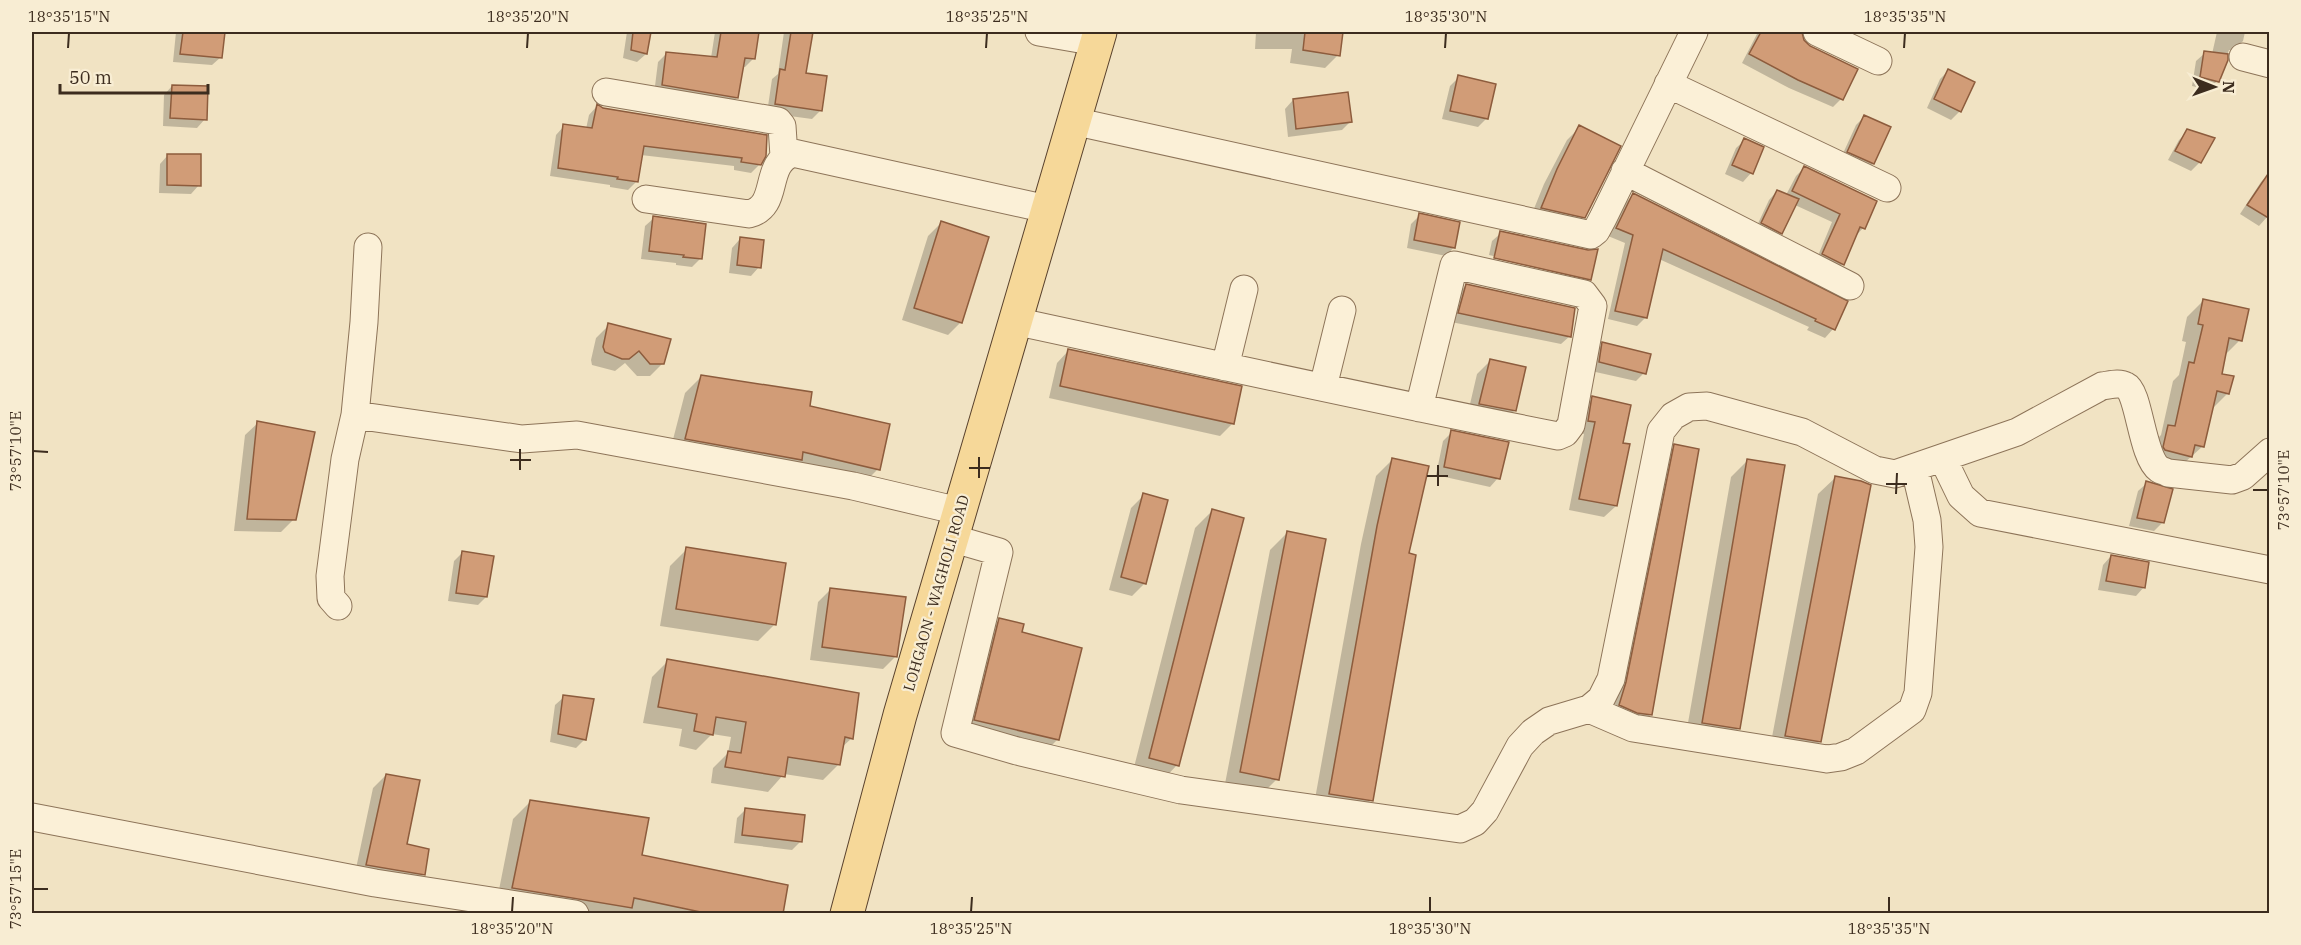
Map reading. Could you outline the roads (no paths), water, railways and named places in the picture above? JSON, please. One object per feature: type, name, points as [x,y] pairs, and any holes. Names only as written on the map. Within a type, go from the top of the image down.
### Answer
[{"type":"main road","name":"LOHGAON - WAGHOLI ROAD","points":[[847,914],[900,715],[1098,37]]},
{"type":"street","points":[[1039,32],[1098,37]]},
{"type":"street","points":[[1073,121],[1591,235],[1603,219],[1694,32]]},
{"type":"street","points":[[1817,32],[1878,61]]},
{"type":"street","points":[[2243,57],[2270,64]]},
{"type":"street","points":[[1668,84],[1887,188]]},
{"type":"street","points":[[606,92],[778,121],[782,126],[784,156]]},
{"type":"street","points":[[646,199],[749,214],[758,212],[765,204],[778,162],[784,156],[793,153],[806,154],[1047,209]]},
{"type":"street","points":[[1625,171],[1850,286]]},
{"type":"street","points":[[338,606],[331,598],[330,576],[345,459],[355,415],[368,247]]},
{"type":"street","points":[[1014,321],[1225,367],[1419,408],[1558,436],[1565,433],[1571,425],[1593,306],[1584,294],[1454,265],[1419,408]]},
{"type":"street","points":[[1225,367],[1244,289]]},
{"type":"street","points":[[1323,387],[1342,310]]},
{"type":"street","points":[[355,415],[522,439],[577,435],[853,486],[955,525],[999,552],[955,733],[1017,751],[1181,790],[1460,829],[1475,822],[1485,811],[1520,746],[1533,732],[1549,721],[1588,710],[1601,699],[1611,679],[1661,431],[1673,416],[1689,407],[1707,406],[1802,432],[1875,470],[1895,474],[2017,432],[2102,386],[2115,384],[2127,386],[2133,392],[2136,410],[2149,451],[2159,469],[2232,480],[2242,476],[2270,452]]},
{"type":"street","points":[[1943,459],[1961,496],[1980,513],[2270,570]]},
{"type":"street","points":[[1588,710],[1634,728],[1827,759],[1856,751],[1912,710],[1918,693],[1929,546],[1927,520],[1915,469]]},
{"type":"street","points":[[32,818],[375,883],[575,914]]}]
